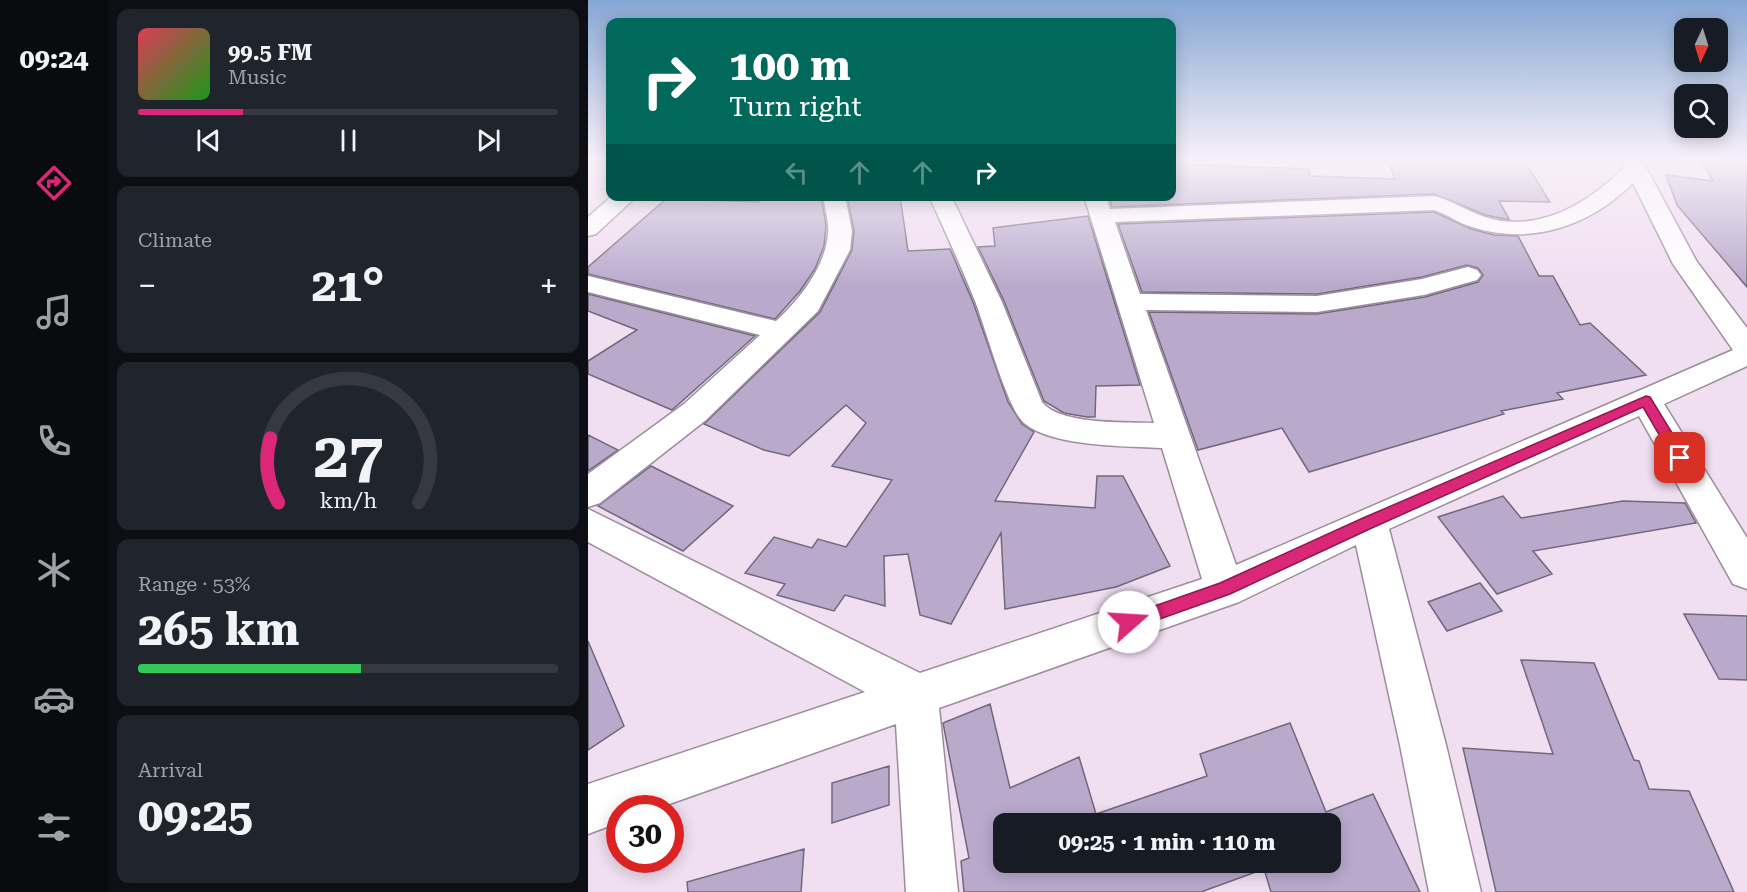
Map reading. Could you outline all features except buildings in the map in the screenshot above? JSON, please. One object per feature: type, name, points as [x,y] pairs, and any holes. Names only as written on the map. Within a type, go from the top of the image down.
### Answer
[{"type":"street","points":[[588,229],[620,202]]},
{"type":"street","points":[[588,493],[695,412],[809,305],[838,250],[840,231],[835,202]]},
{"type":"street","points":[[943,202],[989,302],[1027,403],[1035,415],[1056,425],[1083,430],[1174,436]]},
{"type":"street","points":[[1225,589],[1099,206],[1216,210],[1434,204],[1444,205],[1478,222],[1527,228],[1559,224],[1595,202]]},
{"type":"street","points":[[1653,202],[1685,264],[1747,348]]},
{"type":"street","points":[[1131,302],[1317,304],[1424,287],[1468,274]]},
{"type":"street","points":[[588,284],[782,331]]},
{"type":"street","points":[[588,809],[1225,589],[1369,522],[1747,355]]},
{"type":"street","points":[[1646,400],[1747,572]]},
{"type":"street","points":[[1369,522],[1455,892]]},
{"type":"street","points":[[588,524],[916,695]]},
{"type":"street","points":[[916,695],[932,892]]},
{"type":"route","points":[[1129,622],[1225,589],[1369,522],[1646,400],[1680,458]]}]
